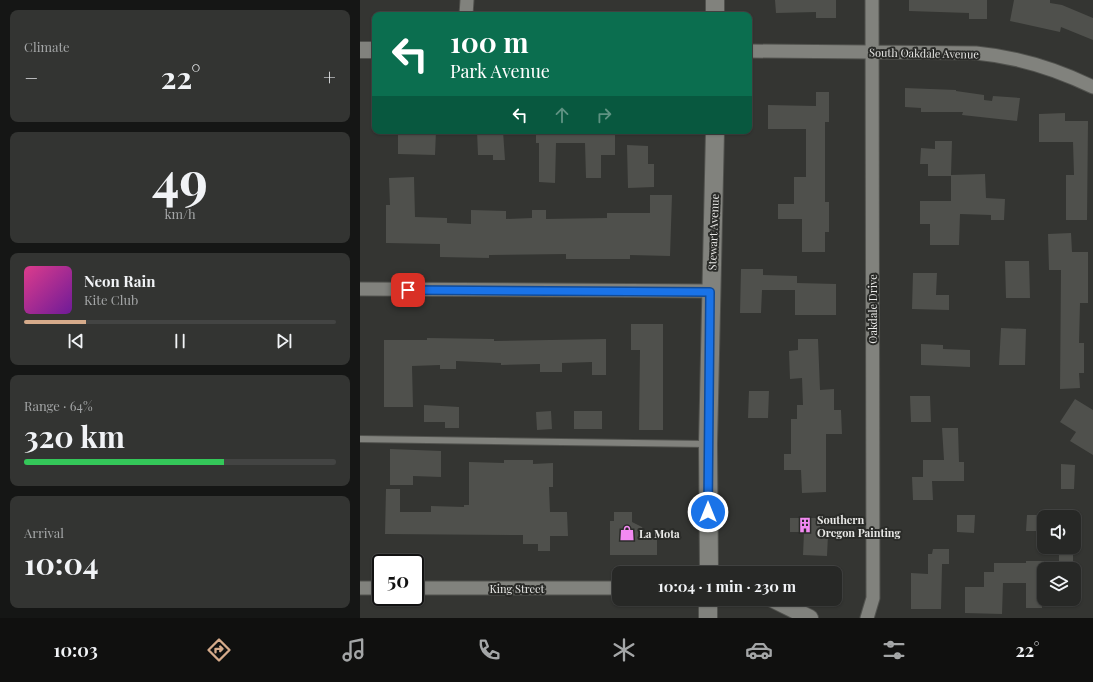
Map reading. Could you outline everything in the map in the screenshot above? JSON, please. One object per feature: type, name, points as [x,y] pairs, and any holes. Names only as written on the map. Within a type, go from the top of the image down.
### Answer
[{"type":"main road","points":[[715,0],[715,12]]},
{"type":"main road","name":"Stewart Avenue","points":[[708,566],[710,292],[716,172],[715,134]]},
{"type":"main road","points":[[708,606],[708,618]]},
{"type":"street","points":[[466,12],[467,0]]},
{"type":"street","name":"Oakdale Drive","points":[[867,618],[873,598],[872,0]]},
{"type":"street","points":[[360,50],[372,50]]},
{"type":"street","name":"South Oakdale Avenue","points":[[752,51],[976,53],[996,55],[1048,68],[1093,87]]},
{"type":"street","points":[[360,289],[710,292]]},
{"type":"street","points":[[360,588],[372,588]]},
{"type":"street","name":"King Street","points":[[424,588],[612,588]]},
{"type":"street","points":[[786,606],[810,618]]},
{"type":"lane","points":[[360,439],[708,444]]},
{"type":"building","points":[[775,0],[836,0],[836,18],[816,18],[816,12],[776,13]]},
{"type":"building","points":[[909,0],[987,0],[987,19],[969,19],[969,13],[909,11]]},
{"type":"building","points":[[1014,0],[1050,0],[1050,3],[1062,5],[1093,18],[1093,40],[1061,27],[1060,32],[1010,21]]},
{"type":"building","points":[[905,88],[956,90],[984,95],[984,100],[992,101],[993,96],[1020,98],[1017,121],[962,115],[963,112],[921,112],[921,108],[905,107]]},
{"type":"building","points":[[816,92],[829,92],[829,122],[825,122],[825,202],[829,202],[829,232],[825,232],[825,252],[802,252],[802,219],[778,219],[778,204],[794,204],[794,177],[806,177],[806,129],[768,129],[768,105],[816,106]]},
{"type":"building","points":[[1065,113],[1065,121],[1088,121],[1087,220],[1066,220],[1066,175],[1074,175],[1073,142],[1039,142],[1039,114]]},
{"type":"building","points":[[398,134],[436,134],[435,155],[398,154]]},
{"type":"building","points":[[477,134],[503,134],[505,160],[493,160],[493,155],[478,155]]},
{"type":"building","points":[[536,134],[615,134],[615,155],[601,155],[601,178],[586,178],[585,143],[556,143],[555,183],[539,182],[539,143],[536,143]]},
{"type":"building","points":[[935,141],[952,141],[951,175],[985,174],[986,198],[1005,199],[1004,220],[991,220],[991,215],[960,214],[959,245],[930,245],[930,224],[920,224],[920,201],[951,201],[951,176],[928,176],[928,164],[920,164],[921,148],[935,149]]},
{"type":"building","points":[[627,145],[648,146],[648,164],[654,164],[654,187],[628,188]]},
{"type":"building","points":[[414,177],[415,217],[447,218],[447,223],[471,224],[471,210],[506,211],[506,219],[532,218],[532,210],[546,210],[546,219],[607,218],[607,213],[650,213],[650,195],[672,195],[670,256],[630,255],[630,259],[566,259],[566,254],[489,255],[489,258],[440,257],[440,244],[386,243],[386,205],[390,205],[389,178]]},
{"type":"building","points":[[1071,233],[1072,252],[1088,252],[1088,303],[1080,303],[1079,343],[1084,343],[1084,373],[1079,373],[1080,388],[1060,389],[1061,270],[1049,270],[1048,234]]},
{"type":"building","points":[[1005,261],[1029,261],[1030,298],[1006,298]]},
{"type":"building","points":[[741,269],[763,269],[763,275],[797,276],[797,283],[836,284],[836,315],[795,315],[795,290],[762,290],[761,313],[740,313]]},
{"type":"building","points":[[913,273],[937,273],[936,295],[949,295],[949,310],[912,309]]},
{"type":"building","points":[[631,324],[663,324],[663,430],[639,430],[640,350],[631,350]]},
{"type":"building","points":[[1001,328],[1026,329],[1025,365],[999,365]]},
{"type":"building","points":[[427,338],[494,339],[494,341],[606,339],[606,375],[592,375],[592,362],[562,363],[562,372],[540,372],[540,364],[501,365],[501,363],[456,361],[456,369],[440,369],[440,365],[412,366],[413,407],[384,407],[384,340],[427,340]]},
{"type":"building","points":[[798,339],[818,339],[820,390],[834,389],[834,410],[841,410],[842,434],[826,434],[826,492],[802,493],[801,470],[784,470],[784,454],[791,454],[791,419],[797,419],[797,405],[803,405],[802,378],[790,379],[789,351],[798,350]]},
{"type":"building","points":[[921,344],[943,345],[943,349],[970,350],[970,367],[921,365]]},
{"type":"building","points":[[749,391],[769,391],[768,418],[748,418]]},
{"type":"building","points":[[910,396],[930,396],[931,422],[911,422]]},
{"type":"building","points":[[1075,399],[1093,410],[1093,455],[1070,441],[1076,432],[1060,422]]},
{"type":"building","points":[[424,405],[459,407],[459,428],[445,428],[445,422],[424,422]]},
{"type":"building","points":[[551,411],[552,429],[537,430],[536,412]]},
{"type":"building","points":[[574,411],[602,411],[602,429],[574,429]]},
{"type":"building","points":[[942,428],[958,428],[959,462],[964,462],[964,481],[932,481],[933,500],[913,500],[912,477],[923,477],[923,460],[944,460]]},
{"type":"building","points":[[390,449],[441,451],[441,477],[413,476],[413,485],[390,485]]},
{"type":"building","points":[[504,460],[533,460],[533,464],[553,463],[553,487],[549,487],[550,512],[567,512],[568,536],[550,536],[550,551],[538,551],[538,544],[523,544],[523,535],[385,534],[386,489],[400,489],[400,512],[431,512],[431,506],[464,507],[464,505],[469,505],[469,462],[504,463]]},
{"type":"building","points":[[1061,464],[1075,465],[1074,489],[1061,489]]},
{"type":"building","name":"La Mota","points":[[614,512],[632,512],[632,522],[642,527],[647,538],[657,538],[657,555],[610,555],[610,521],[614,521]]},
{"type":"building","points":[[957,515],[975,515],[974,533],[957,532]]},
{"type":"building","points":[[1027,515],[1037,515],[1037,531],[1026,531]]},
{"type":"building","points":[[790,518],[820,518],[820,535],[828,535],[827,556],[803,555],[804,532],[790,532]]},
{"type":"building","points":[[933,549],[949,549],[949,564],[942,564],[941,609],[911,609],[911,573],[928,574],[928,554],[932,554]]},
{"type":"building","points":[[1059,554],[1073,554],[1073,562],[1059,562]]},
{"type":"building","points":[[1026,561],[1044,561],[1037,562],[1037,606],[1042,606],[1042,608],[1026,608],[1026,583],[1003,583],[1002,614],[965,613],[965,587],[984,587],[984,572],[994,572],[994,563],[1026,563]]},
{"type":"place","name":"Southern Oregon Painting","points":[[805,525]]},
{"type":"place","name":"La Mota","points":[[627,533]]},
{"type":"route","points":[[408,290],[710,292],[708,512]]}]
